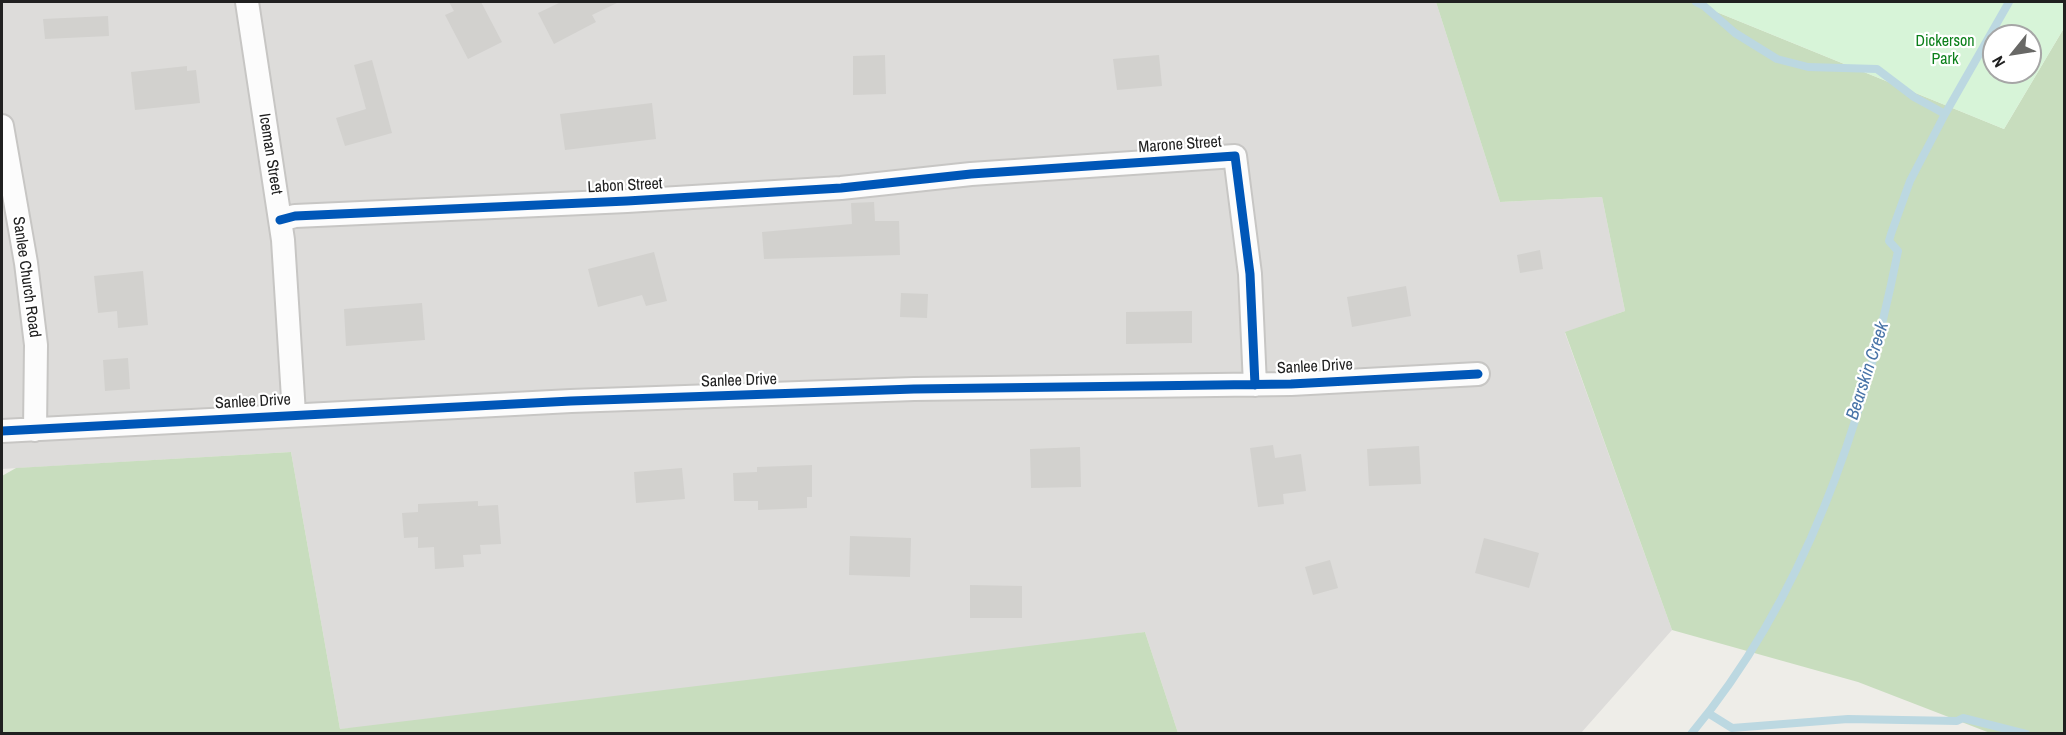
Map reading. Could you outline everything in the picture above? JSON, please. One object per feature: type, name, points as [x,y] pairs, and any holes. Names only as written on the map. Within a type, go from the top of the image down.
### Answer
[{"type":"street","name":"Iceman Street","points":[[247,2],[284,240],[294,414]]},
{"type":"street","name":"Sanlee Church Road","points":[[2,126],[26,263],[36,345],[35,430]]},
{"type":"street","name":"Marone Street","points":[[971,174],[1235,156],[1250,274],[1255,385]]},
{"type":"street","name":"Labon Street","points":[[280,220],[295,216],[627,201],[841,188],[971,174]]},
{"type":"street","name":"Sanlee Drive","points":[[2,431],[571,401],[914,389],[1255,385],[1478,374]]},
{"type":"shaded area","points":[[2,2],[1436,2],[1500,202],[1602,197],[1625,311],[1565,333],[1672,630],[1581,733],[1178,733],[1145,632],[652,709],[340,729],[291,452],[2,469]]},
{"type":"green space","points":[[1436,2],[1692,2],[2004,129],[2031,84],[2042,84],[2042,65],[2064,28],[2064,733],[1990,733],[1858,682],[1672,630],[1565,332],[1625,311],[1602,197],[1500,202]]},
{"type":"green space","name":"Dickerson Park","points":[[1692,2],[2064,2],[2064,28],[2042,65],[2042,24],[1982,24],[1982,84],[2031,84],[2004,129]]},
{"type":"green space","points":[[291,452],[340,729],[1145,632],[1178,733],[2,733],[2,476],[16,468]]},
{"type":"building","points":[[449,2],[481,2],[502,42],[468,59],[445,15],[454,11]]},
{"type":"building","points":[[561,2],[619,2],[592,15],[596,22],[554,44],[538,13]]},
{"type":"building","points":[[108,16],[109,36],[45,39],[43,19]]},
{"type":"building","points":[[885,55],[886,94],[853,95],[853,56]]},
{"type":"building","points":[[1159,55],[1162,86],[1117,90],[1113,59]]},
{"type":"building","points":[[372,60],[392,133],[345,146],[336,118],[366,109],[354,65]]},
{"type":"building","points":[[187,66],[187,71],[196,70],[200,103],[135,110],[131,72]]},
{"type":"building","points":[[652,103],[656,139],[565,150],[560,114]]},
{"type":"building","points":[[874,202],[875,221],[899,221],[900,255],[764,259],[762,232],[852,224],[851,203]]},
{"type":"building","points":[[1540,250],[1543,269],[1520,273],[1517,255]]},
{"type":"building","points":[[654,252],[667,301],[646,306],[642,295],[598,307],[588,269]]},
{"type":"building","points":[[143,271],[148,325],[118,328],[117,311],[98,313],[94,276]]},
{"type":"building","points":[[1406,286],[1411,316],[1352,327],[1347,297]]},
{"type":"building","points":[[901,293],[928,294],[927,318],[900,317]]},
{"type":"building","points":[[422,303],[425,340],[346,346],[344,309]]},
{"type":"building","points":[[1192,311],[1192,343],[1126,344],[1126,312]]},
{"type":"building","points":[[128,358],[130,389],[105,391],[103,360]]},
{"type":"building","points":[[1273,445],[1275,458],[1301,454],[1306,491],[1283,494],[1284,504],[1258,507],[1250,448]]},
{"type":"building","points":[[1419,446],[1421,484],[1369,486],[1367,449]]},
{"type":"building","points":[[1080,447],[1081,487],[1031,488],[1030,449]]},
{"type":"building","points":[[812,465],[812,497],[807,497],[807,508],[758,510],[758,501],[734,501],[733,473],[757,472],[757,467]]},
{"type":"building","points":[[682,468],[685,499],[636,503],[634,472]]},
{"type":"building","points":[[478,501],[478,506],[498,505],[501,544],[480,545],[481,554],[463,555],[464,567],[435,569],[434,547],[418,548],[418,537],[404,538],[402,513],[418,512],[418,504]]},
{"type":"building","points":[[850,536],[911,538],[910,577],[849,575]]},
{"type":"building","points":[[1484,538],[1539,553],[1529,588],[1475,573]]},
{"type":"building","points":[[1330,560],[1338,588],[1313,595],[1305,567]]},
{"type":"building","points":[[970,585],[1022,586],[1022,618],[970,618]]},
{"type":"waterway","points":[[1696,2],[1704,6],[1735,33],[1777,59],[1808,67],[1877,69],[1914,97],[1945,114]]},
{"type":"waterway","name":"Bearskin Creek","points":[[1691,734],[1731,681],[1767,625],[1798,567],[1848,444],[1867,380],[1898,251],[1889,241],[1910,181],[2009,2]]},
{"type":"waterway","points":[[1708,713],[1732,728],[1848,719],[1957,721],[1963,718],[2026,734]]},
{"type":"cycle path","points":[[280,220],[295,216],[627,201],[841,188],[971,174],[1235,156],[1250,274],[1255,385]]},
{"type":"cycle path","points":[[2,431],[571,401],[914,389],[1291,384],[1478,374]]}]
